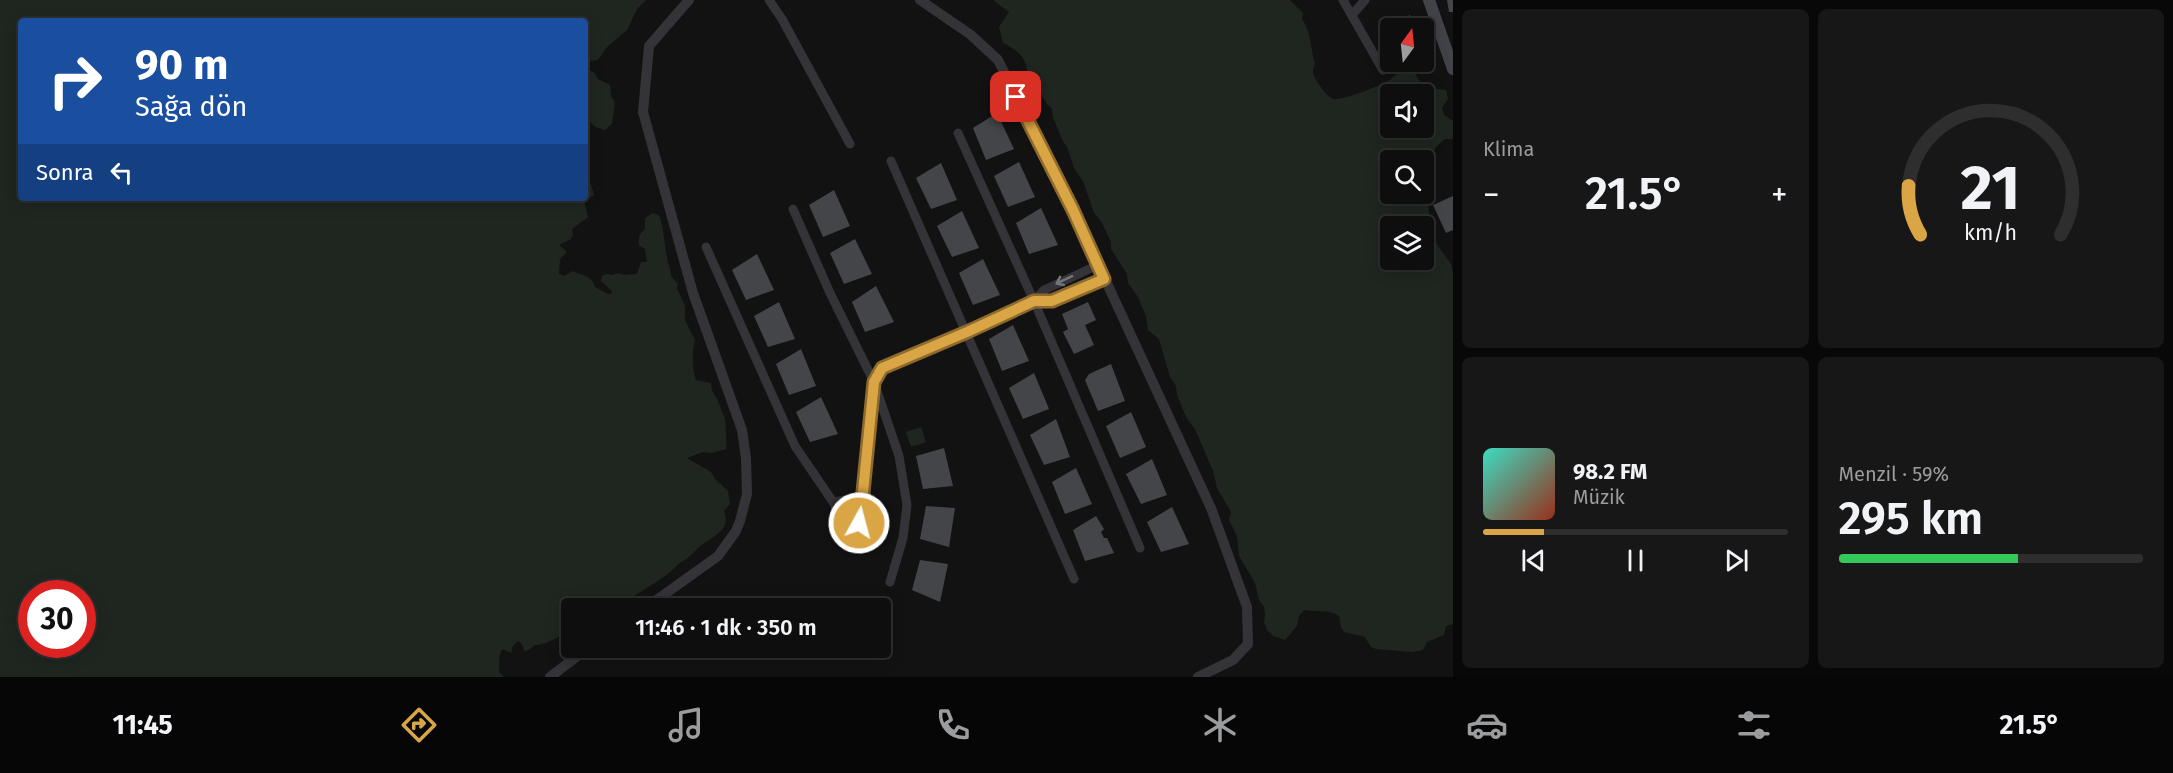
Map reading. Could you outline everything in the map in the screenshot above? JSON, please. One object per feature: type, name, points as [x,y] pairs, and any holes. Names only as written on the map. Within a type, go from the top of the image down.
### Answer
[{"type":"main road","points":[[1429,0],[1453,69]]},
{"type":"street","points":[[659,598],[718,556],[730,541],[740,521],[747,494],[742,430],[693,292],[643,112],[649,46],[690,0]]},
{"type":"street","points":[[769,0],[782,19],[850,144]]},
{"type":"street","points":[[920,0],[971,35],[998,60],[1073,210],[1211,508],[1247,607],[1248,644],[1233,660],[1198,677]]},
{"type":"street","points":[[1343,0],[1380,65]]},
{"type":"street","points":[[1352,15],[1365,0]]},
{"type":"street","points":[[958,133],[1034,301],[1140,548]]},
{"type":"street","points":[[891,161],[1074,579]]},
{"type":"street","points":[[793,209],[830,293],[874,382],[899,456],[907,505],[903,538],[890,582]]},
{"type":"street","points":[[706,247],[795,446],[832,502],[852,544],[864,504],[863,492],[874,382],[882,368],[1034,301],[1044,290],[1098,265]]},
{"type":"street","points":[[1034,301],[1052,301],[1104,279]]},
{"type":"street","points":[[832,502],[852,499],[863,492]]},
{"type":"street","points":[[550,677],[575,658]]},
{"type":"shaded area","points":[[0,0],[646,0],[637,9],[627,30],[607,47],[598,60],[588,62],[588,18],[18,18],[18,201],[584,201],[588,217],[572,229],[571,239],[559,245],[567,252],[560,259],[559,274],[564,276],[573,271],[583,275],[592,280],[595,287],[608,294],[612,291],[601,281],[602,276],[618,273],[637,274],[641,262],[647,262],[645,249],[639,245],[639,238],[645,229],[645,218],[653,213],[659,215],[671,276],[678,284],[677,288],[685,306],[685,320],[695,340],[693,360],[696,380],[711,383],[712,391],[725,418],[726,449],[712,453],[703,452],[687,458],[711,472],[728,491],[730,504],[724,511],[725,524],[718,534],[688,558],[630,598],[561,598],[561,635],[535,645],[529,650],[524,651],[522,644],[518,641],[511,653],[502,649],[499,672],[504,677],[0,677]]},
{"type":"shaded area","points":[[993,0],[1290,0],[1303,13],[1302,19],[1309,35],[1315,64],[1314,75],[1331,98],[1345,98],[1380,85],[1380,138],[1434,138],[1434,89],[1446,90],[1448,99],[1442,108],[1444,115],[1453,121],[1453,139],[1445,139],[1435,148],[1434,152],[1434,150],[1380,150],[1380,204],[1427,204],[1429,216],[1380,216],[1380,270],[1434,270],[1434,237],[1451,264],[1453,273],[1453,624],[1446,626],[1444,635],[1427,642],[1423,650],[1412,652],[1376,649],[1371,647],[1365,637],[1344,632],[1339,616],[1327,612],[1304,610],[1299,616],[1297,626],[1285,640],[1273,636],[1267,630],[1264,622],[1264,607],[1259,600],[1255,583],[1239,556],[1237,536],[1229,520],[1231,512],[1217,488],[1213,471],[1195,429],[1186,417],[1177,395],[1176,386],[1170,377],[1159,339],[1148,330],[1146,316],[1138,297],[1128,283],[1127,274],[1111,249],[1111,242],[1101,221],[1094,213],[1083,181],[1074,168],[1068,149],[1053,118],[1052,109],[1027,71],[1023,58],[1003,43],[999,27],[1009,12]]},
{"type":"shaded area","points":[[588,70],[594,72],[598,79],[610,85],[611,96],[615,102],[612,124],[605,130],[595,127],[588,120]]},
{"type":"shaded area","points":[[1399,72],[1414,72],[1421,84],[1382,84]]},
{"type":"shaded area","points":[[588,174],[594,195],[588,199]]},
{"type":"shaded area","points":[[921,427],[926,442],[911,447],[906,432]]},
{"type":"building","points":[[1447,0],[1453,0],[1453,12],[1449,12]]},
{"type":"building","points":[[997,113],[1014,149],[986,160],[973,128]]},
{"type":"building","points":[[1019,162],[1035,197],[1008,207],[994,176]]},
{"type":"building","points":[[941,163],[957,200],[931,209],[916,178]]},
{"type":"building","points":[[834,190],[850,226],[823,237],[809,205]]},
{"type":"building","points":[[1453,196],[1453,230],[1446,233],[1433,205]]},
{"type":"building","points":[[1041,208],[1058,245],[1029,254],[1016,223]]},
{"type":"building","points":[[962,211],[979,248],[952,257],[937,226]]},
{"type":"building","points":[[855,239],[872,274],[844,284],[830,253]]},
{"type":"building","points":[[757,254],[774,290],[746,300],[732,270]]},
{"type":"building","points":[[983,259],[1000,295],[973,305],[959,273]]},
{"type":"building","points":[[876,286],[894,322],[865,332],[852,302]]},
{"type":"building","points":[[779,302],[795,339],[768,347],[754,316]]},
{"type":"building","points":[[1088,302],[1096,320],[1085,325],[1094,345],[1074,354],[1063,332],[1068,329],[1062,314]]},
{"type":"building","points":[[1013,325],[1029,361],[1002,371],[989,339]]},
{"type":"building","points":[[801,349],[816,386],[789,395],[776,364]]},
{"type":"building","points":[[1111,364],[1125,401],[1098,411],[1085,380],[1089,374]]},
{"type":"building","points":[[1034,373],[1049,409],[1023,419],[1009,388]]},
{"type":"building","points":[[821,397],[838,434],[810,442],[796,412]]},
{"type":"building","points":[[1131,412],[1146,447],[1120,458],[1106,426]]},
{"type":"building","points":[[1056,419],[1070,457],[1044,465],[1030,435]]},
{"type":"building","points":[[944,448],[953,486],[923,489],[916,456]]},
{"type":"building","points":[[1152,459],[1167,495],[1141,504],[1126,474]]},
{"type":"building","points":[[1076,468],[1092,504],[1065,514],[1052,482]]},
{"type":"building","points":[[926,506],[955,508],[949,547],[920,539]]},
{"type":"building","points":[[1172,507],[1189,544],[1161,552],[1147,522]]},
{"type":"building","points":[[1096,516],[1104,529],[1101,532],[1104,538],[1107,538],[1114,553],[1085,561],[1073,530]]},
{"type":"building","points":[[920,560],[948,564],[940,602],[912,590]]},
{"type":"route","points":[[859,523],[864,504],[863,492],[874,382],[882,368],[1034,301],[1052,301],[1104,279],[1073,210],[1016,97]]}]
